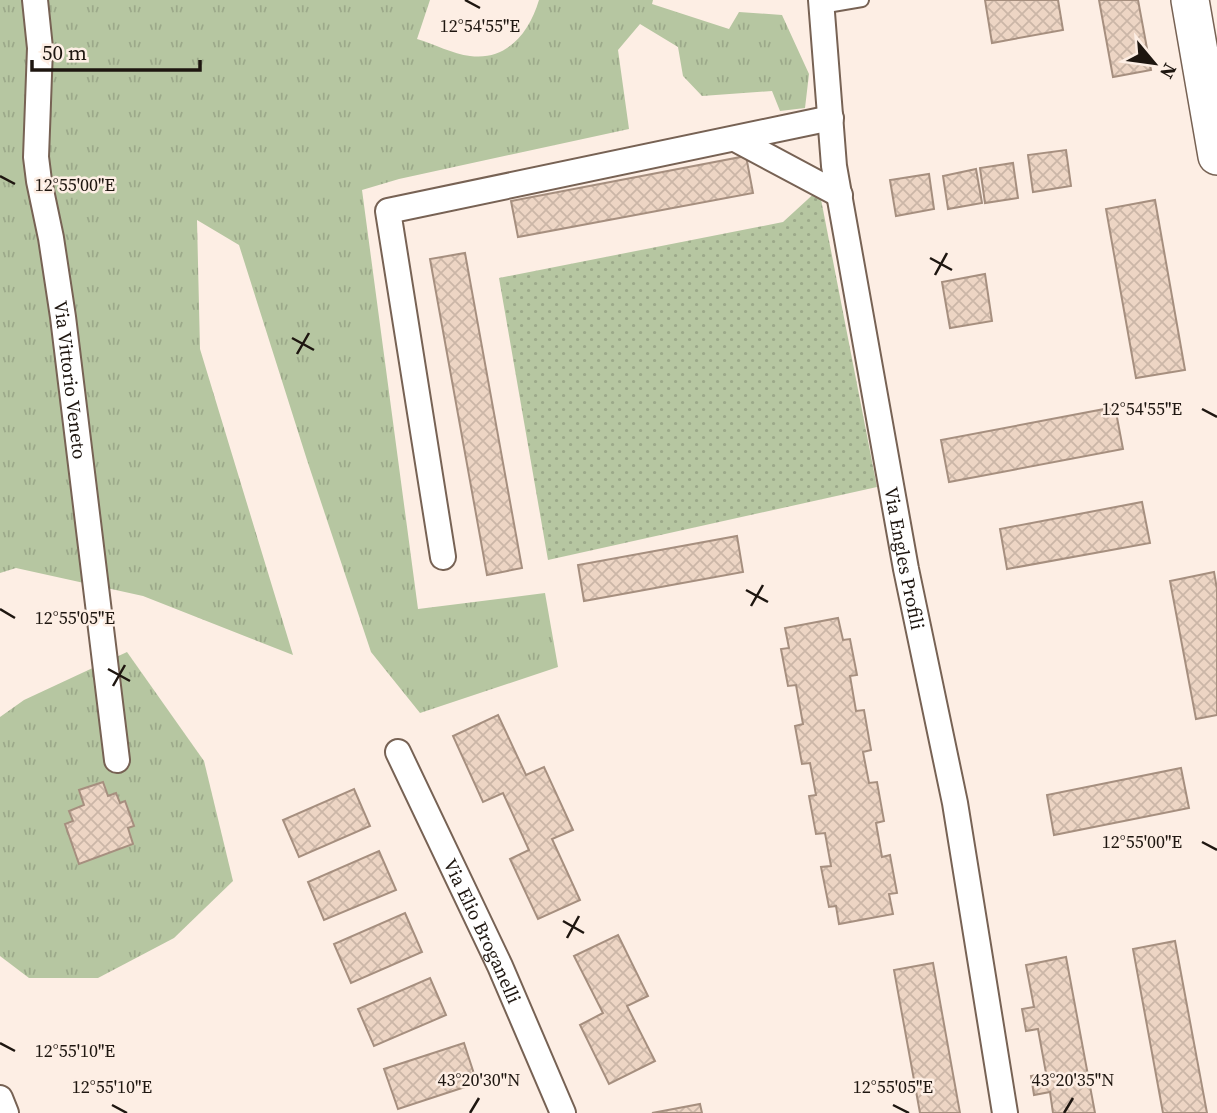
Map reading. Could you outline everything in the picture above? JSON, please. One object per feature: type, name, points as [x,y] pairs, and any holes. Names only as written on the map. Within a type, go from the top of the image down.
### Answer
[{"type":"main road","points":[[1189,0],[1217,156]]},
{"type":"street","name":"Via Vittorio Veneto","points":[[35,0],[40,48],[36,157],[63,317],[117,760]]},
{"type":"street","name":"Via Engles Profili","points":[[821,4],[834,166],[906,569],[955,803],[1005,1113]]},
{"type":"street","points":[[443,557],[388,211],[831,118]]},
{"type":"street","points":[[735,139],[840,195]]},
{"type":"street","name":"Via Elio Broganelli","points":[[398,752],[500,966],[562,1113]]},
{"type":"street","points":[[0,1098],[6,1113]]},
{"type":"lane","points":[[821,4],[862,0]]},
{"type":"green space","points":[[0,0],[430,0],[417,39],[470,56],[495,54],[515,42],[523,34],[539,0],[653,0],[652,4],[729,29],[739,12],[782,15],[809,74],[805,108],[780,111],[772,91],[702,96],[683,76],[678,47],[640,24],[618,50],[629,129],[399,179],[362,190],[418,609],[545,593],[558,667],[420,713],[371,652],[239,245],[197,220],[200,349],[293,655],[143,596],[16,568],[0,573]]},
{"type":"green space","points":[[819,189],[877,487],[548,560],[499,278],[783,222]]},
{"type":"green space","points":[[127,652],[204,761],[233,881],[174,938],[98,978],[29,978],[0,956],[0,717],[24,700]]},
{"type":"building","points":[[985,0],[1058,0],[1063,30],[992,43]]},
{"type":"building","points":[[1099,0],[1138,0],[1151,70],[1113,77]]},
{"type":"building","points":[[1066,150],[1071,186],[1033,192],[1028,155]]},
{"type":"building","points":[[746,156],[753,193],[518,237],[511,201]]},
{"type":"building","points":[[1013,163],[1018,198],[985,203],[980,168]]},
{"type":"building","points":[[976,169],[982,203],[948,209],[943,176]]},
{"type":"building","points":[[929,174],[934,209],[896,216],[890,180]]},
{"type":"building","points":[[1155,200],[1185,370],[1136,378],[1106,209]]},
{"type":"building","points":[[465,253],[522,568],[487,575],[430,259]]},
{"type":"building","points":[[985,274],[992,321],[950,328],[942,282]]},
{"type":"building","points":[[1115,407],[1123,449],[949,482],[941,440]]},
{"type":"building","points":[[1142,502],[1150,543],[1007,569],[1000,529]]},
{"type":"building","points":[[737,536],[743,572],[584,601],[578,565]]},
{"type":"building","points":[[1214,572],[1217,589],[1217,715],[1196,719],[1170,581]]},
{"type":"building","points":[[838,618],[843,640],[850,639],[857,675],[850,676],[856,711],[864,710],[871,750],[863,752],[869,783],[877,782],[884,821],[876,823],[882,857],[890,855],[897,893],[889,894],[893,914],[839,924],[836,906],[829,907],[821,867],[831,866],[825,833],[816,834],[809,796],[816,795],[810,763],[802,764],[795,726],[803,724],[796,685],[788,686],[781,649],[789,648],[785,628]]},
{"type":"building","points":[[498,715],[526,775],[544,767],[573,830],[552,839],[580,900],[538,919],[510,859],[529,850],[503,793],[483,802],[453,736]]},
{"type":"building","points":[[1181,768],[1189,808],[1054,835],[1047,795]]},
{"type":"building","points":[[103,782],[108,796],[116,793],[120,803],[125,801],[134,826],[128,828],[133,844],[79,864],[65,824],[73,821],[69,811],[84,805],[79,790]]},
{"type":"building","points":[[354,789],[370,826],[299,857],[283,820]]},
{"type":"building","points":[[379,851],[396,890],[324,920],[308,882]]},
{"type":"building","points":[[405,913],[422,952],[351,983],[334,944]]},
{"type":"building","points":[[618,935],[648,996],[627,1006],[655,1061],[609,1084],[580,1025],[603,1013],[574,956]]},
{"type":"building","points":[[1175,941],[1207,1113],[1163,1113],[1133,949]]},
{"type":"building","points":[[1066,957],[1095,1113],[1053,1113],[1050,1092],[1034,1095],[1031,1076],[1046,1073],[1038,1029],[1026,1031],[1022,1009],[1034,1007],[1026,965]]},
{"type":"building","points":[[933,963],[960,1113],[920,1113],[894,970]]},
{"type":"building","points":[[430,978],[446,1015],[374,1046],[358,1009]]},
{"type":"building","points":[[464,1043],[477,1083],[398,1109],[384,1069]]},
{"type":"building","points":[[700,1104],[702,1113],[652,1113]]}]
